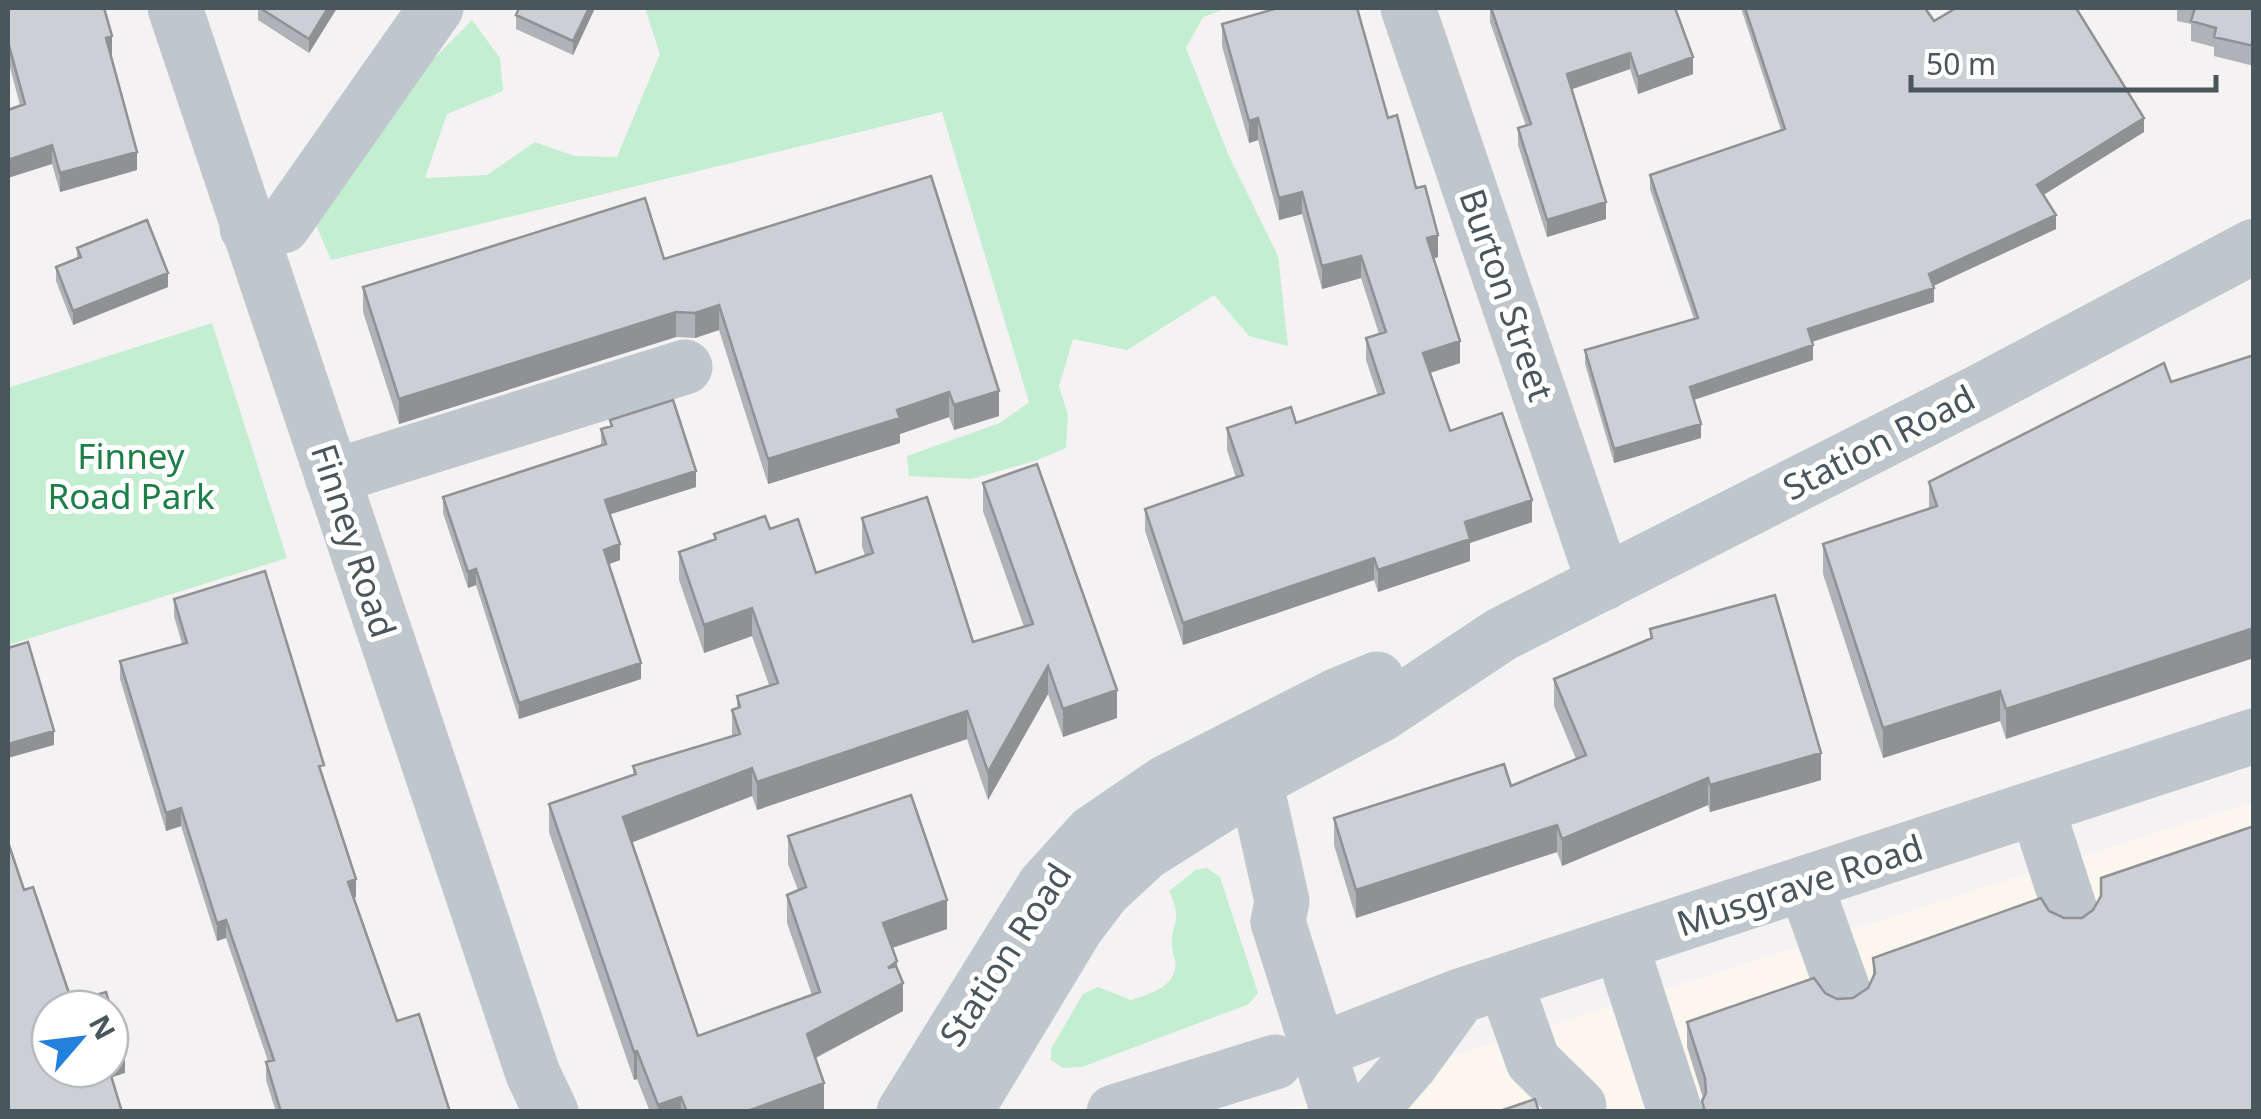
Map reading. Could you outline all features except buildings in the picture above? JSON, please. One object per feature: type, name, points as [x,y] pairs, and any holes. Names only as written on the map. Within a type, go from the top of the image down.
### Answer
[{"type":"street","name":"Finney Road","points":[[175,8],[541,1099]]},
{"type":"street","points":[[247,228],[283,226],[436,8]]},
{"type":"street","name":"Burton Street","points":[[1408,8],[1604,583]]},
{"type":"street","name":"Station Road","points":[[904,1112],[1044,886],[1074,851],[1139,798],[1380,715],[1502,634],[2254,246]]},
{"type":"street","points":[[332,477],[684,367]]},
{"type":"street","name":"Musgrave Road","points":[[1347,1040],[1483,989],[2254,736]]},
{"type":"street","points":[[1250,762],[1270,895],[1358,1109],[1410,1065],[1483,989],[1533,1062],[1579,1106]]},
{"type":"street","name":"Station Road","points":[[976,1107],[1061,952],[1098,900],[1145,853],[1187,826],[1250,762]]},
{"type":"street","points":[[2037,808],[2071,913]]},
{"type":"street","points":[[1187,826],[1245,867],[1270,895]]},
{"type":"street","points":[[1805,882],[1844,993]]},
{"type":"street","points":[[1620,945],[1674,1112]]},
{"type":"street","points":[[954,1034],[956,1069],[976,1107]]},
{"type":"street","points":[[1114,1112],[1274,1062]]},
{"type":"shaded area","points":[[2253,802],[2253,1111],[1281,1111]]},
{"type":"green space","points":[[645,8],[1227,8],[1203,17],[1186,48],[1228,154],[1278,256],[1288,346],[1249,336],[1214,295],[1127,350],[1073,339],[1059,386],[1068,415],[1066,448],[971,479],[909,476],[907,456],[1000,423],[1029,402],[942,112],[331,260],[310,211],[401,92],[472,20],[500,58],[503,91],[447,114],[425,178],[487,175],[535,142],[574,156],[617,157],[660,54]]},
{"type":"green space","name":"Finney Road Park","points":[[212,323],[287,558],[8,645],[8,388]]},
{"type":"green space","points":[[1207,868],[1220,877],[1258,993],[1249,1004],[1082,1067],[1063,1068],[1051,1060],[1051,1049],[1083,994],[1098,987],[1131,1000],[1158,990],[1169,981],[1175,966],[1172,937],[1176,916],[1169,891],[1196,870]]}]
